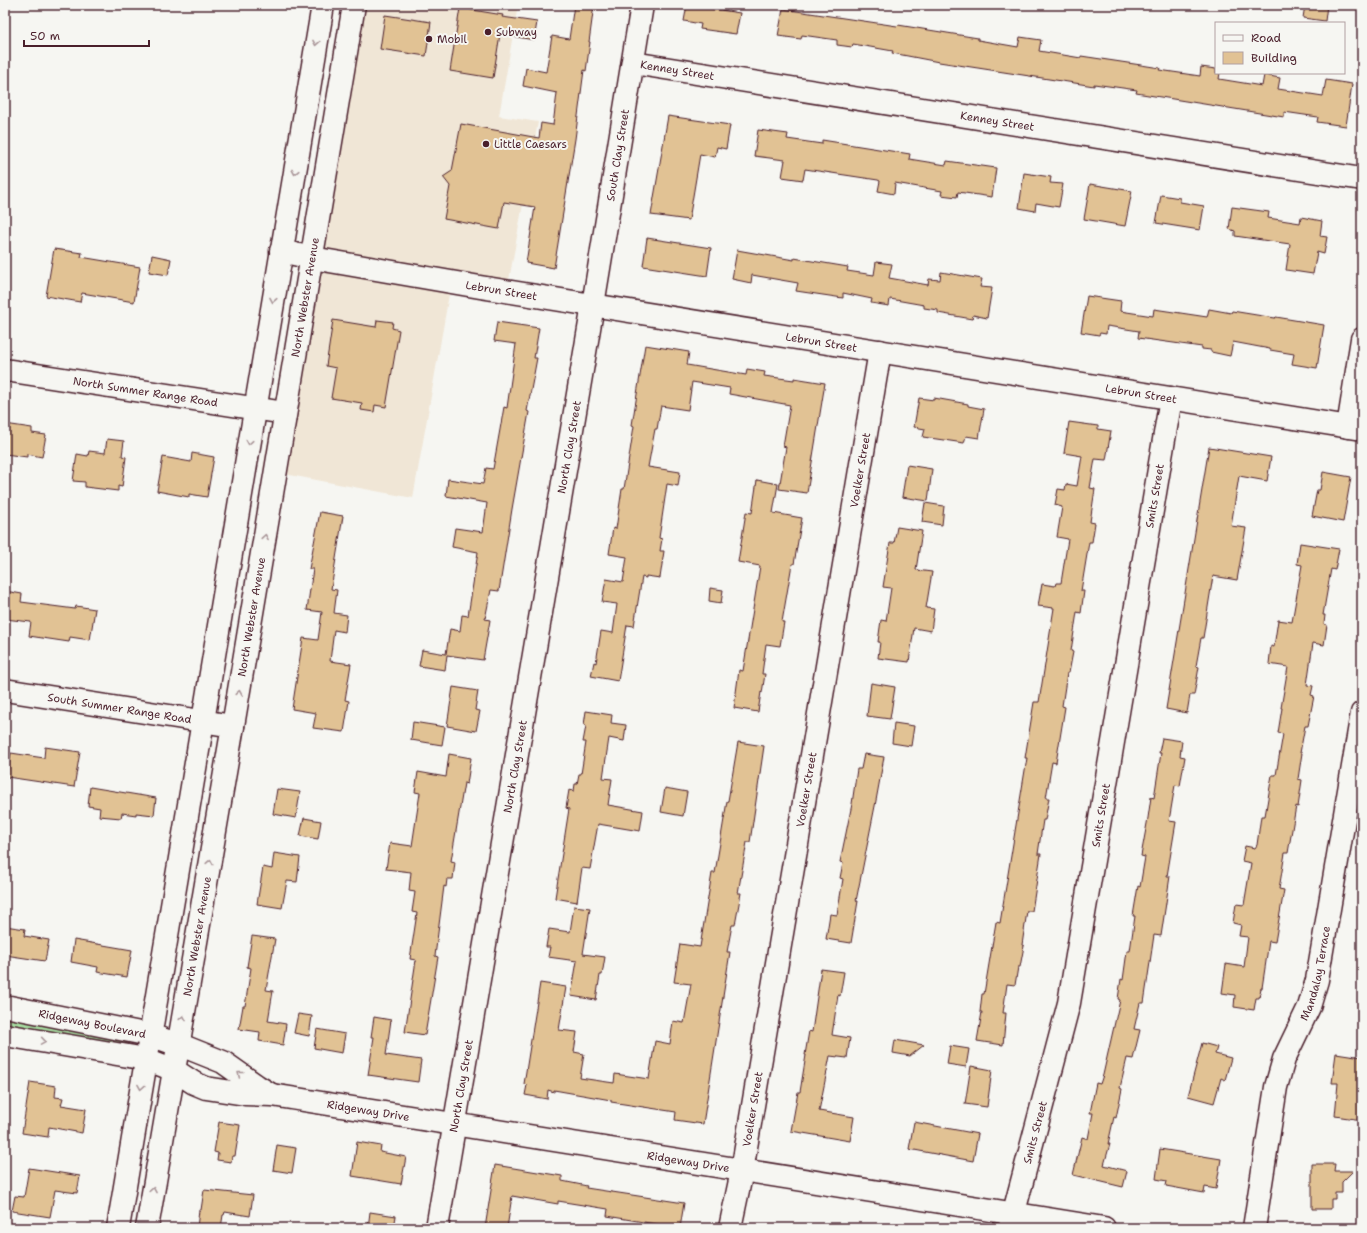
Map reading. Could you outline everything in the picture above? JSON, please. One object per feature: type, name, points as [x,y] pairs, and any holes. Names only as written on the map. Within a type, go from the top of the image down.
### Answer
[{"type":"street","points":[[118,1228],[323,5]]},
{"type":"street","name":"North Webster Avenue","points":[[147,1228],[354,5]]},
{"type":"street","name":"South Clay Street","points":[[593,305],[642,5]]},
{"type":"street","name":"Kenney Street","points":[[633,63],[1362,179]]},
{"type":"street","name":"Lebrun Street","points":[[281,251],[312,258],[480,287],[1355,428]]},
{"type":"street","name":"North Clay Street","points":[[437,1228],[593,305]]},
{"type":"street","points":[[1355,428],[1362,339]]},
{"type":"street","name":"Voelker Street","points":[[730,1228],[742,1171],[880,351]]},
{"type":"street","name":"North Summer Range Road","points":[[5,370],[286,413]]},
{"type":"street","name":"Smits Street","points":[[1011,1221],[1069,1003],[1171,398]]},
{"type":"street","name":"South Summer Range Road","points":[[5,690],[233,726]]},
{"type":"street","name":"Mandalay Terrace","points":[[1254,1228],[1276,1087],[1284,1059],[1309,1007],[1317,980],[1362,713]]},
{"type":"street","name":"Ridgeway Boulevard","points":[[5,1006],[150,1035],[178,1044]]},
{"type":"street","points":[[5,1035],[146,1059],[174,1070]]},
{"type":"street","name":"Ridgeway Drive","points":[[178,1044],[223,1062],[252,1083],[272,1095]]},
{"type":"street","name":"Ridgeway Drive","points":[[174,1070],[194,1083],[206,1088],[244,1094],[272,1095],[742,1171],[1011,1221],[1104,1228]]},
{"type":"shaded area","points":[[342,5],[518,5],[499,116],[538,122],[507,291],[451,283],[413,498],[263,470]]},
{"type":"green space","points":[[5,1014],[130,1042],[124,1045],[5,1026]]},
{"type":"building","points":[[574,5],[594,5],[586,71],[584,70],[575,139],[554,268],[526,263],[535,207],[504,202],[499,229],[444,219],[450,186],[443,177],[452,171],[461,124],[539,138],[541,123],[553,125],[557,93],[523,86],[526,68],[546,72],[552,36],[569,39]]},
{"type":"building","points":[[687,5],[740,13],[736,34],[700,29],[701,24],[684,21]]},
{"type":"building","points":[[1305,5],[1327,5],[1325,21],[1303,18]]},
{"type":"building","points":[[460,8],[503,15],[502,17],[537,22],[534,40],[500,34],[493,78],[450,71]]},
{"type":"building","points":[[783,9],[898,25],[978,38],[978,40],[1018,47],[1020,37],[1041,40],[1039,51],[1081,58],[1081,56],[1141,65],[1160,68],[1159,70],[1200,76],[1201,67],[1215,69],[1215,74],[1220,74],[1219,79],[1262,86],[1264,75],[1280,78],[1278,89],[1323,96],[1326,80],[1352,84],[1346,126],[1317,122],[1318,117],[1284,112],[1284,117],[1136,93],[1137,90],[1094,84],[1094,86],[939,62],[892,53],[893,51],[853,44],[852,47],[837,45],[837,40],[802,35],[801,39],[778,36]]},
{"type":"building","points":[[385,15],[431,22],[426,56],[380,49]]},
{"type":"building","points":[[668,116],[730,125],[726,149],[717,147],[715,157],[700,154],[689,220],[651,215]]},
{"type":"building","points":[[758,130],[788,134],[787,139],[822,144],[822,140],[910,154],[909,159],[946,165],[947,161],[996,168],[992,197],[958,192],[957,197],[941,195],[942,191],[895,183],[894,194],[878,191],[880,181],[878,180],[805,169],[803,180],[782,177],[785,160],[754,156]]},
{"type":"building","points":[[1024,173],[1051,177],[1050,183],[1063,184],[1059,207],[1036,203],[1035,211],[1019,208]]},
{"type":"building","points":[[1090,184],[1132,191],[1125,226],[1084,219]]},
{"type":"building","points":[[1161,195],[1180,198],[1180,202],[1204,206],[1200,230],[1156,223]]},
{"type":"building","points":[[1232,207],[1269,212],[1268,218],[1300,223],[1301,217],[1322,221],[1320,236],[1327,237],[1324,254],[1317,252],[1313,274],[1286,270],[1290,244],[1235,236],[1235,231],[1229,229]]},
{"type":"building","points":[[647,238],[711,248],[707,276],[643,266]]},
{"type":"building","points":[[54,249],[82,253],[81,257],[140,267],[134,302],[82,293],[80,302],[46,296]]},
{"type":"building","points":[[737,250],[794,260],[794,258],[848,267],[847,271],[874,275],[876,262],[892,264],[889,278],[928,285],[929,279],[940,280],[941,272],[982,279],[980,287],[992,288],[987,318],[973,315],[972,319],[938,313],[938,310],[924,308],[924,305],[890,299],[889,306],[871,303],[872,299],[843,293],[843,298],[796,291],[798,283],[752,275],[751,283],[732,279]]},
{"type":"building","points":[[152,255],[171,259],[168,275],[149,272]]},
{"type":"building","points":[[1087,296],[1121,301],[1120,311],[1153,316],[1154,309],[1207,317],[1209,309],[1231,313],[1232,311],[1276,317],[1324,325],[1317,368],[1292,364],[1294,354],[1233,342],[1230,356],[1211,352],[1211,350],[1202,349],[1202,347],[1138,338],[1139,331],[1107,326],[1106,334],[1100,333],[1099,335],[1081,332]]},
{"type":"building","points":[[333,320],[376,327],[377,320],[393,322],[392,328],[399,330],[386,407],[375,405],[374,412],[361,410],[362,403],[331,398],[336,368],[326,366]]},
{"type":"building","points":[[497,322],[539,328],[534,358],[537,358],[527,411],[529,412],[499,591],[491,590],[485,619],[490,620],[483,660],[447,655],[445,670],[419,666],[422,650],[446,654],[450,629],[460,631],[462,615],[468,616],[478,552],[452,547],[455,528],[483,532],[487,503],[446,496],[448,479],[483,484],[486,468],[493,469],[504,407],[507,408],[516,344],[494,341]]},
{"type":"building","points":[[645,345],[689,352],[687,365],[746,375],[747,369],[765,372],[764,376],[794,380],[794,378],[825,383],[807,493],[779,489],[786,447],[783,446],[790,405],[729,394],[730,388],[692,382],[688,410],[661,406],[648,467],[680,472],[678,486],[667,484],[659,538],[662,539],[660,551],[664,551],[660,578],[646,576],[646,578],[642,577],[634,626],[627,625],[618,681],[591,676],[594,662],[596,663],[601,631],[613,633],[617,604],[602,602],[606,579],[623,582],[627,557],[609,554],[613,528],[616,529],[622,489],[624,489],[634,426],[632,425]]},
{"type":"building","points":[[919,398],[934,400],[934,398],[968,404],[968,406],[984,409],[979,438],[966,436],[964,443],[923,437],[925,429],[914,427]]},
{"type":"building","points":[[1069,422],[1098,426],[1098,429],[1111,431],[1106,460],[1095,459],[1090,488],[1095,489],[1090,522],[1095,523],[1092,542],[1089,542],[1081,591],[1084,591],[1081,613],[1077,612],[1071,651],[1073,652],[1069,673],[1067,673],[1062,706],[1065,707],[1056,763],[1052,762],[1046,798],[1049,798],[1045,820],[1043,820],[1038,854],[1041,854],[1032,911],[1027,911],[1022,945],[1024,946],[1015,985],[1007,984],[1003,1013],[1006,1013],[1003,1045],[977,1041],[982,1012],[980,1012],[996,922],[1000,923],[1027,758],[1025,758],[1034,702],[1039,702],[1054,608],[1038,606],[1042,584],[1055,586],[1056,583],[1061,583],[1068,539],[1057,537],[1062,507],[1055,505],[1058,489],[1065,490],[1066,484],[1077,486],[1082,456],[1064,453]]},
{"type":"building","points":[[5,424],[32,428],[32,433],[46,435],[42,457],[27,454],[27,457],[5,454]]},
{"type":"building","points":[[107,439],[124,441],[122,456],[126,457],[122,487],[118,486],[118,491],[85,487],[85,482],[73,481],[77,454],[88,456],[89,451],[105,453]]},
{"type":"building","points":[[1209,447],[1271,457],[1267,481],[1239,476],[1231,526],[1246,528],[1237,580],[1213,576],[1203,638],[1201,638],[1196,666],[1199,667],[1194,695],[1190,695],[1187,713],[1166,709]]},
{"type":"building","points":[[192,453],[214,457],[207,497],[189,494],[189,497],[157,491],[163,457],[191,462]]},
{"type":"building","points":[[907,465],[932,469],[928,501],[902,497]]},
{"type":"building","points":[[1323,472],[1351,477],[1343,522],[1312,516],[1317,490],[1320,490]]},
{"type":"building","points":[[757,480],[778,484],[773,513],[802,518],[782,622],[784,622],[780,646],[766,644],[762,674],[765,674],[758,712],[734,708],[739,670],[743,671],[760,566],[738,562],[746,512],[752,513]]},
{"type":"building","points":[[925,503],[944,506],[942,525],[922,522]]},
{"type":"building","points":[[320,512],[343,516],[331,589],[337,590],[334,613],[347,615],[345,632],[334,630],[330,661],[351,664],[345,700],[349,701],[344,732],[313,728],[316,713],[292,709],[303,638],[318,640],[322,612],[307,610],[313,569],[309,569]]},
{"type":"building","points":[[897,527],[922,531],[916,570],[932,572],[926,608],[934,609],[931,631],[914,628],[909,662],[878,658],[880,642],[878,642],[881,620],[886,621],[891,588],[883,587],[890,543],[894,543]]},
{"type":"building","points":[[1300,543],[1339,549],[1335,570],[1331,569],[1323,615],[1325,615],[1324,624],[1327,625],[1324,645],[1313,643],[1307,685],[1313,686],[1311,695],[1314,696],[1308,726],[1305,726],[1300,753],[1302,753],[1298,779],[1302,780],[1298,807],[1296,806],[1288,853],[1285,853],[1279,889],[1284,890],[1275,942],[1269,941],[1262,988],[1259,998],[1256,998],[1254,1010],[1234,1007],[1235,995],[1222,993],[1226,964],[1244,967],[1248,937],[1239,936],[1241,925],[1233,923],[1236,904],[1244,905],[1251,863],[1242,861],[1245,846],[1255,848],[1257,845],[1261,816],[1265,816],[1272,775],[1276,775],[1283,734],[1278,733],[1288,667],[1269,664],[1271,646],[1274,647],[1278,620],[1292,622],[1302,565],[1297,564]]},
{"type":"building","points":[[710,588],[723,590],[721,603],[709,601]]},
{"type":"building","points":[[5,591],[22,594],[21,602],[75,609],[76,606],[95,609],[90,640],[70,637],[69,642],[29,636],[31,622],[5,619]]},
{"type":"building","points":[[871,683],[895,687],[890,719],[867,716]]},
{"type":"building","points":[[453,687],[478,691],[475,710],[480,711],[476,731],[447,726]]},
{"type":"building","points":[[586,711],[612,715],[611,723],[626,725],[624,741],[609,738],[603,778],[612,779],[608,805],[643,811],[640,831],[598,824],[590,869],[582,868],[577,902],[555,898],[569,809],[566,808],[569,790],[574,791],[579,774],[581,774],[586,742],[583,742],[586,726],[584,725]]},
{"type":"building","points":[[413,722],[445,727],[442,745],[411,740]]},
{"type":"building","points":[[894,723],[914,726],[911,746],[892,743]]},
{"type":"building","points":[[1162,738],[1182,741],[1180,756],[1185,757],[1180,786],[1175,785],[1169,821],[1176,822],[1167,876],[1170,876],[1161,936],[1154,935],[1144,1003],[1140,1003],[1134,1029],[1140,1030],[1133,1059],[1127,1058],[1120,1088],[1122,1089],[1116,1118],[1114,1117],[1108,1144],[1110,1144],[1104,1165],[1127,1171],[1123,1187],[1073,1175],[1082,1137],[1088,1139],[1093,1113],[1090,1113],[1096,1083],[1100,1084],[1103,1075],[1120,1000],[1118,999],[1121,979],[1123,980],[1127,951],[1130,951],[1135,916],[1133,916],[1145,857],[1141,856],[1151,797],[1154,798]]},
{"type":"building","points":[[738,742],[764,746],[750,842],[747,842],[738,893],[741,893],[735,925],[732,925],[727,952],[730,952],[703,1124],[675,1120],[676,1112],[611,1102],[611,1100],[554,1090],[554,1092],[548,1090],[547,1099],[525,1095],[527,1085],[524,1084],[540,983],[566,987],[559,1030],[577,1032],[574,1052],[584,1054],[580,1078],[614,1083],[615,1074],[649,1079],[655,1041],[670,1044],[673,1021],[684,1023],[691,984],[674,982],[680,944],[700,947],[712,873],[715,873]]},
{"type":"building","points":[[45,747],[80,752],[74,787],[7,777],[11,753],[44,758]]},
{"type":"building","points":[[449,754],[471,758],[467,784],[464,783],[451,861],[455,862],[453,879],[447,879],[446,887],[444,886],[435,956],[438,957],[425,1035],[405,1032],[416,960],[410,959],[417,913],[412,912],[415,892],[409,891],[411,872],[386,869],[390,843],[412,846],[420,793],[415,792],[418,772],[446,777]]},
{"type":"building","points":[[864,754],[884,757],[856,901],[858,901],[851,943],[826,939],[830,914],[837,915],[843,879],[840,878],[843,863],[840,862],[852,804],[857,769],[861,769]]},
{"type":"building","points":[[90,787],[156,798],[154,815],[122,813],[121,818],[99,816],[100,808],[88,806]]},
{"type":"building","points":[[665,788],[687,792],[683,816],[661,812]]},
{"type":"building","points":[[277,789],[300,792],[296,818],[273,814]]},
{"type":"building","points":[[304,818],[321,821],[318,839],[300,836]]},
{"type":"building","points":[[274,853],[300,857],[297,882],[287,881],[282,908],[257,904],[263,867],[272,869]]},
{"type":"building","points":[[574,906],[590,908],[583,954],[605,957],[602,975],[600,975],[596,1000],[571,996],[577,961],[548,957],[550,947],[546,947],[549,929],[570,932]]},
{"type":"building","points":[[5,926],[25,929],[24,936],[49,940],[45,961],[5,955]]},
{"type":"building","points":[[252,936],[275,939],[266,990],[273,991],[268,1021],[286,1024],[283,1045],[259,1041],[260,1032],[239,1029],[243,1006],[245,1006],[251,968],[247,967]]},
{"type":"building","points":[[74,940],[132,950],[127,977],[97,972],[98,967],[71,962]]},
{"type":"building","points":[[821,969],[844,972],[840,996],[838,995],[832,1035],[850,1038],[847,1058],[830,1056],[819,1111],[854,1117],[850,1141],[791,1131],[798,1092],[800,1092],[809,1031],[812,1032]]},
{"type":"building","points":[[298,1014],[312,1016],[309,1036],[294,1033]]},
{"type":"building","points":[[374,1017],[391,1020],[386,1055],[421,1060],[418,1082],[368,1075],[374,1037],[371,1037]]},
{"type":"building","points":[[317,1029],[345,1034],[342,1053],[314,1048]]},
{"type":"building","points":[[895,1040],[924,1045],[910,1056],[893,1053]]},
{"type":"building","points":[[1202,1043],[1217,1047],[1215,1054],[1231,1058],[1225,1080],[1221,1078],[1214,1103],[1188,1096]]},
{"type":"building","points":[[950,1046],[969,1049],[966,1067],[947,1064]]},
{"type":"building","points":[[1336,1053],[1362,1057],[1362,1120],[1335,1116],[1338,1083],[1332,1083]]},
{"type":"building","points":[[971,1066],[992,1070],[987,1107],[965,1104]]},
{"type":"building","points":[[30,1082],[56,1086],[55,1097],[63,1098],[61,1105],[86,1109],[82,1133],[49,1127],[48,1137],[22,1133]]},
{"type":"building","points":[[219,1122],[240,1125],[235,1156],[232,1156],[231,1162],[217,1160],[218,1153],[214,1152]]},
{"type":"building","points":[[914,1122],[978,1134],[973,1161],[909,1149]]},
{"type":"building","points":[[357,1142],[381,1146],[380,1152],[406,1157],[401,1184],[352,1176]]},
{"type":"building","points":[[277,1145],[296,1148],[292,1173],[273,1170]]},
{"type":"building","points":[[1160,1149],[1221,1159],[1216,1189],[1205,1187],[1204,1193],[1166,1186],[1167,1181],[1156,1179]]},
{"type":"building","points":[[1312,1164],[1335,1164],[1334,1171],[1353,1171],[1342,1182],[1342,1193],[1335,1193],[1335,1199],[1331,1199],[1331,1209],[1312,1209]]},
{"type":"building","points":[[495,1165],[562,1176],[562,1181],[587,1186],[586,1188],[684,1203],[680,1228],[607,1216],[608,1209],[558,1201],[558,1204],[512,1196],[507,1228],[485,1228]]},
{"type":"building","points":[[29,1168],[80,1176],[77,1193],[55,1190],[50,1217],[12,1211],[15,1196],[24,1197]]},
{"type":"building","points":[[204,1190],[253,1195],[250,1216],[225,1212],[223,1215],[221,1228],[197,1228],[199,1210],[201,1210]]},
{"type":"building","points":[[370,1212],[396,1216],[394,1228],[368,1228]]},
{"type":"place","name":"Subway","points":[[488,32]]},
{"type":"place","name":"Mobil","points":[[429,39]]},
{"type":"place","name":"Little Caesars","points":[[486,144]]}]
